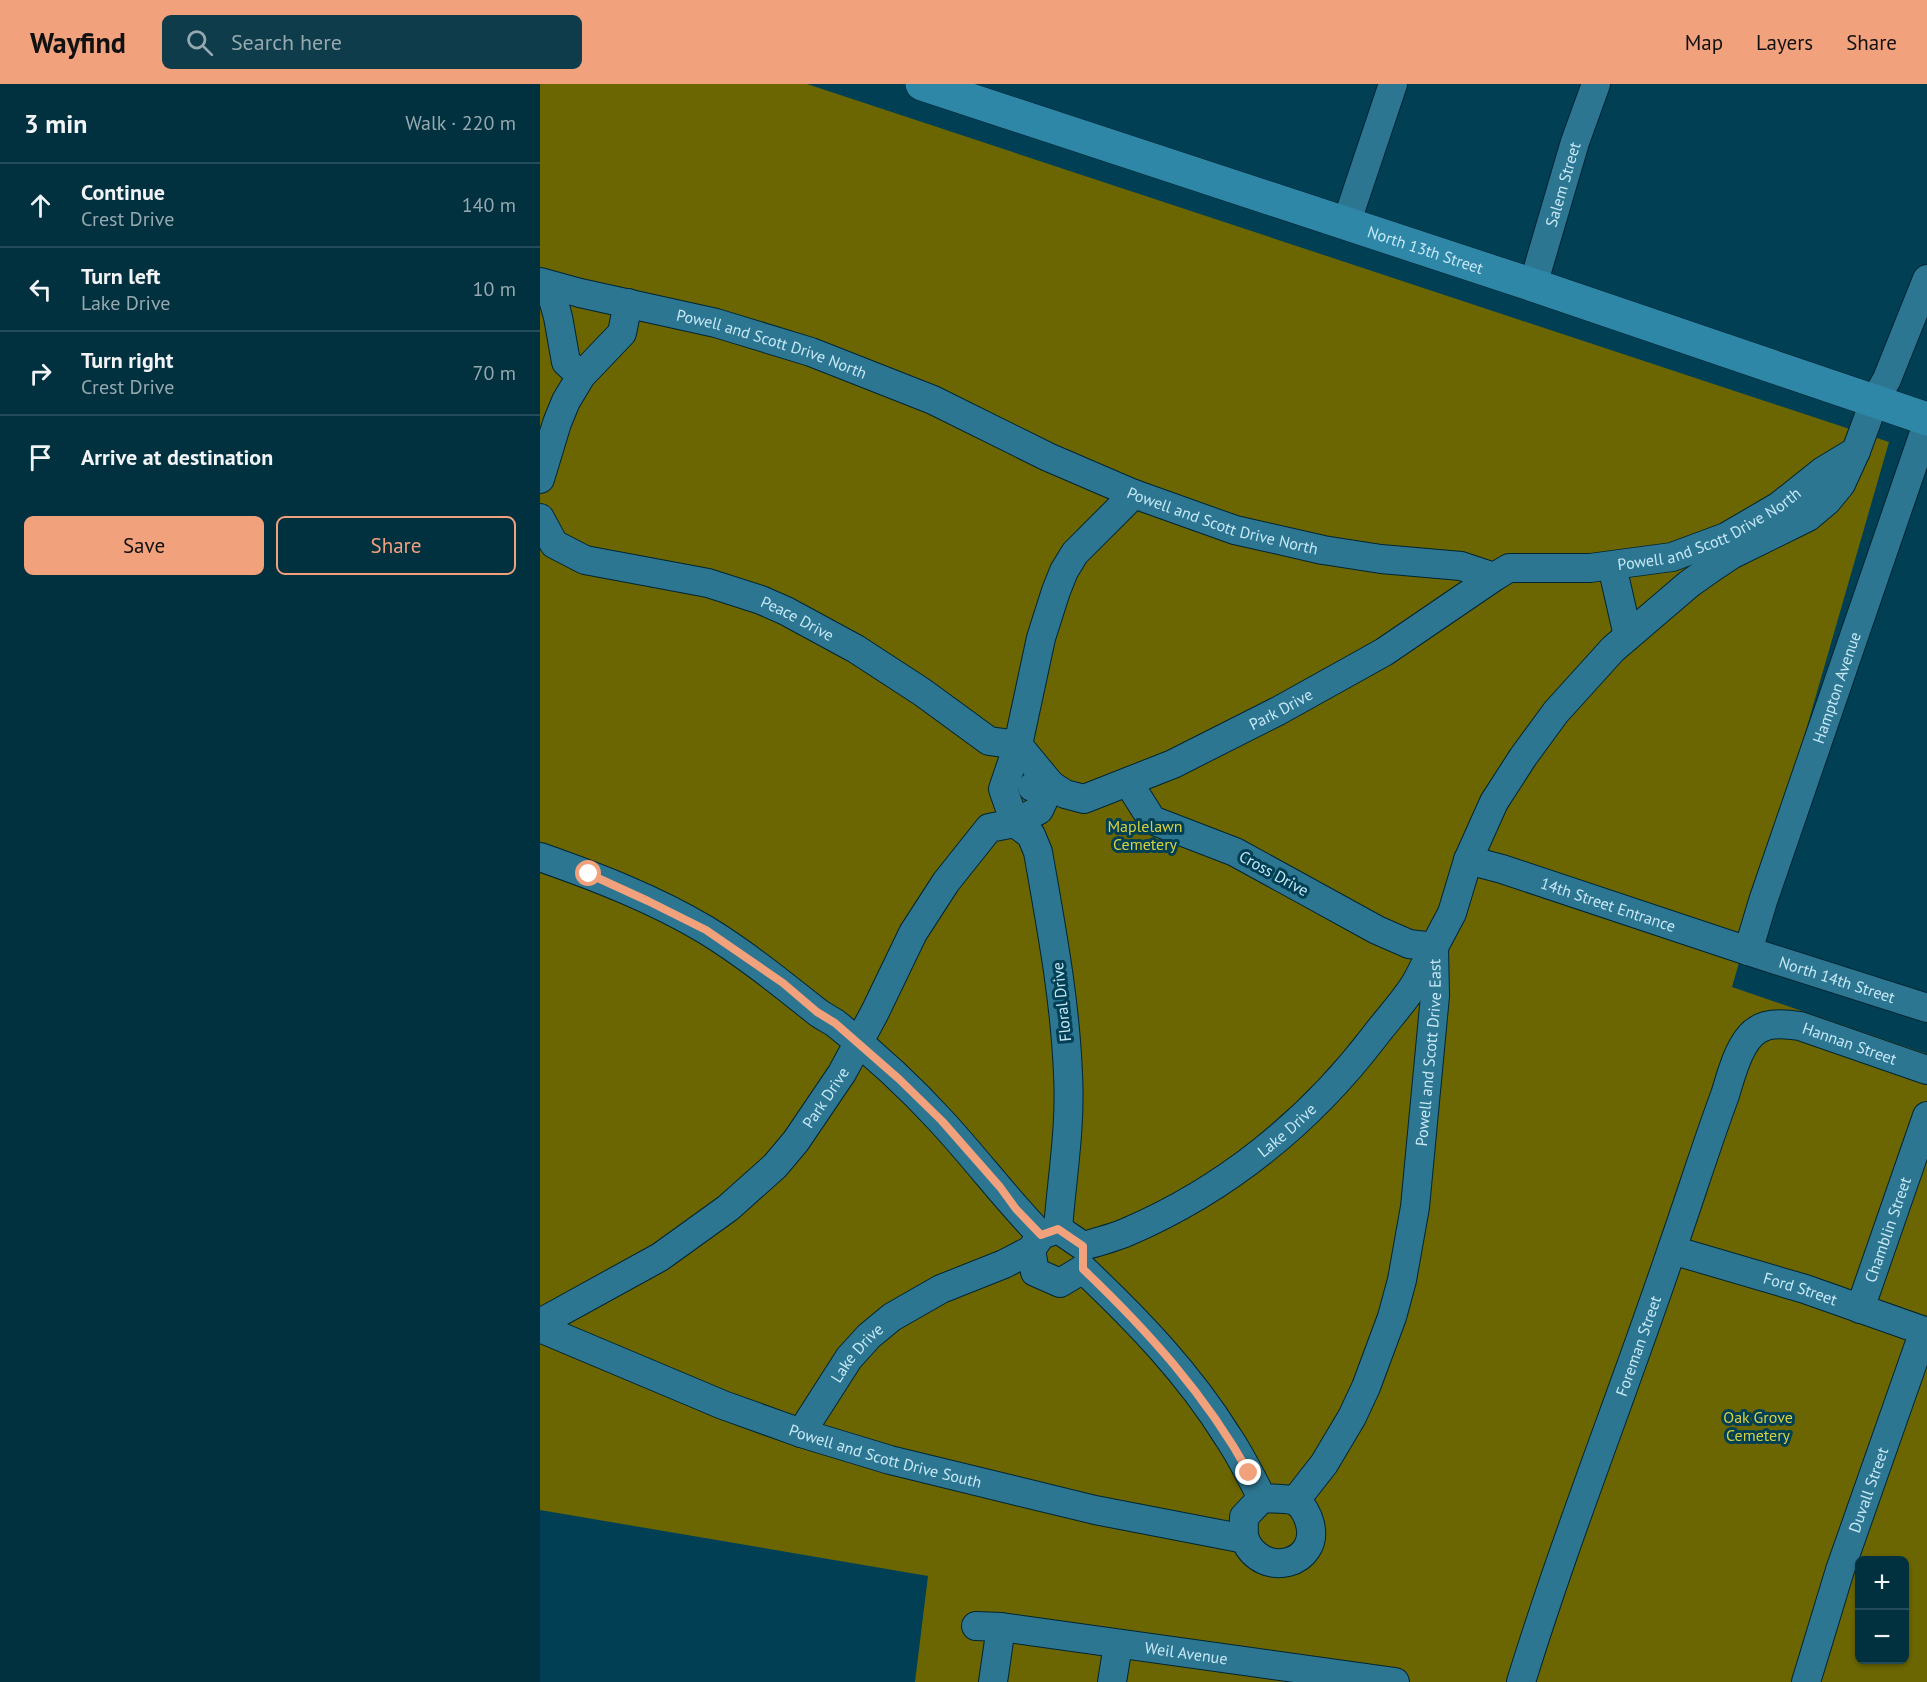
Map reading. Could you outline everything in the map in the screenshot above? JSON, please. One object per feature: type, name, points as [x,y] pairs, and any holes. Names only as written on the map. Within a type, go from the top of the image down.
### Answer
[{"type":"main road","name":"North 13th Street","points":[[922,84],[1533,285],[1927,419]]},
{"type":"street","points":[[1346,224],[1393,84]]},
{"type":"street","name":"Salem Street","points":[[1533,285],[1575,141],[1596,84]]},
{"type":"street","points":[[1856,451],[1927,279]]},
{"type":"street","points":[[545,284],[566,362],[581,376]]},
{"type":"street","name":"Powell and Scott Drive North","points":[[545,284],[716,323],[780,342],[902,386],[1048,457],[1134,494],[1180,512],[1264,538],[1381,559],[1461,566],[1494,577],[1509,568],[1590,568],[1672,557],[1726,537],[1779,506],[1823,471],[1856,451]]},
{"type":"street","points":[[540,479],[557,423],[567,401],[581,376],[622,333],[628,303]]},
{"type":"street","name":"Hampton Avenue","points":[[1748,951],[1763,901],[1927,424]]},
{"type":"street","name":"Powell and Scott Drive East","points":[[1295,1501],[1328,1457],[1361,1397],[1380,1353],[1402,1280],[1413,1225],[1419,1172],[1435,996],[1434,947],[1452,913],[1468,860],[1494,802],[1556,712],[1594,669],[1628,636],[1689,584],[1731,555],[1808,517],[1827,501],[1841,484],[1856,451]]},
{"type":"street","points":[[1025,816],[1003,789],[1018,745],[1041,638],[1064,571],[1075,553],[1134,494]]},
{"type":"street","name":"Peace Drive","points":[[540,518],[547,552],[708,584],[786,610],[856,649],[922,692],[989,741],[1018,745]]},
{"type":"street","points":[[1612,566],[1628,636]]},
{"type":"street","name":"Park Drive","points":[[540,1323],[660,1257],[752,1188],[796,1141],[830,1093],[858,1044],[913,933],[946,882],[1025,816],[1065,794],[1084,799],[1190,756],[1278,711],[1384,652],[1494,577]]},
{"type":"street","points":[[1018,745],[1025,816]]},
{"type":"street","name":"Cross Drive","points":[[1128,782],[1152,820],[1235,852],[1377,930],[1409,944],[1434,947]]},
{"type":"street","name":"Park Drive","points":[[1003,789],[1025,816]]},
{"type":"street","name":"Floral Drive","points":[[1025,816],[1038,852],[1050,915],[1066,1042],[1068,1108],[1044,1238]]},
{"type":"street","points":[[540,857],[609,883],[706,930],[783,983],[899,1079],[942,1121],[1000,1187],[1016,1209],[1044,1238],[1083,1258],[1178,1368],[1228,1437],[1262,1498]]},
{"type":"street","name":"14th Street Entrance","points":[[1468,860],[1502,869],[1748,951]]},
{"type":"street","name":"Lake Drive","points":[[1044,1238],[1035,1272],[1060,1283],[1083,1258],[1125,1233],[1190,1200],[1246,1164],[1289,1130],[1321,1100],[1413,986],[1434,947]]},
{"type":"street","name":"North 14th Street","points":[[1748,951],[1927,1008]]},
{"type":"street","name":"Hannan Street","points":[[1770,1023],[1800,1026],[1927,1070]]},
{"type":"street","name":"Foreman Street","points":[[1521,1682],[1548,1594],[1672,1250],[1708,1140],[1742,1047],[1754,1033],[1770,1023]]},
{"type":"street","name":"Chamblin Street","points":[[1860,1309],[1927,1116]]},
{"type":"street","name":"Lake Drive","points":[[801,1433],[849,1358],[869,1336],[892,1317],[940,1289],[1004,1264],[1044,1238]]},
{"type":"street","name":"Ford Street","points":[[1672,1250],[1805,1289],[1926,1331]]},
{"type":"street","name":"Powell and Scott Drive South","points":[[540,1328],[695,1394],[801,1433],[950,1476],[1095,1510],[1245,1539]]},
{"type":"street","name":"Duvall Street","points":[[1806,1682],[1840,1570],[1926,1331]]},
{"type":"street","points":[[1262,1498],[1295,1501],[1308,1515],[1312,1532],[1307,1549],[1293,1561],[1276,1564],[1260,1559],[1245,1539],[1244,1517],[1262,1498]]},
{"type":"street","name":"Weil Avenue","points":[[993,1682],[988,1627],[1118,1645],[1245,1672],[1383,1681]]},
{"type":"street","points":[[1112,1682],[1118,1645]]},
{"type":"green space","name":"Maplelawn Cemetery","points":[[540,84],[807,84],[1889,442],[1732,987],[1927,1054],[1927,1682],[915,1682],[928,1576],[540,1510]]},
{"type":"route","points":[[589,874],[706,930],[783,983],[817,1012],[835,1023],[899,1079],[942,1121],[1000,1187],[1016,1209],[1041,1235],[1058,1229],[1083,1246],[1083,1269],[1178,1368],[1215,1417],[1249,1473]]},
{"type":"park label","name":"Oak Grove Cemetery","points":[[1758,1426]]}]
